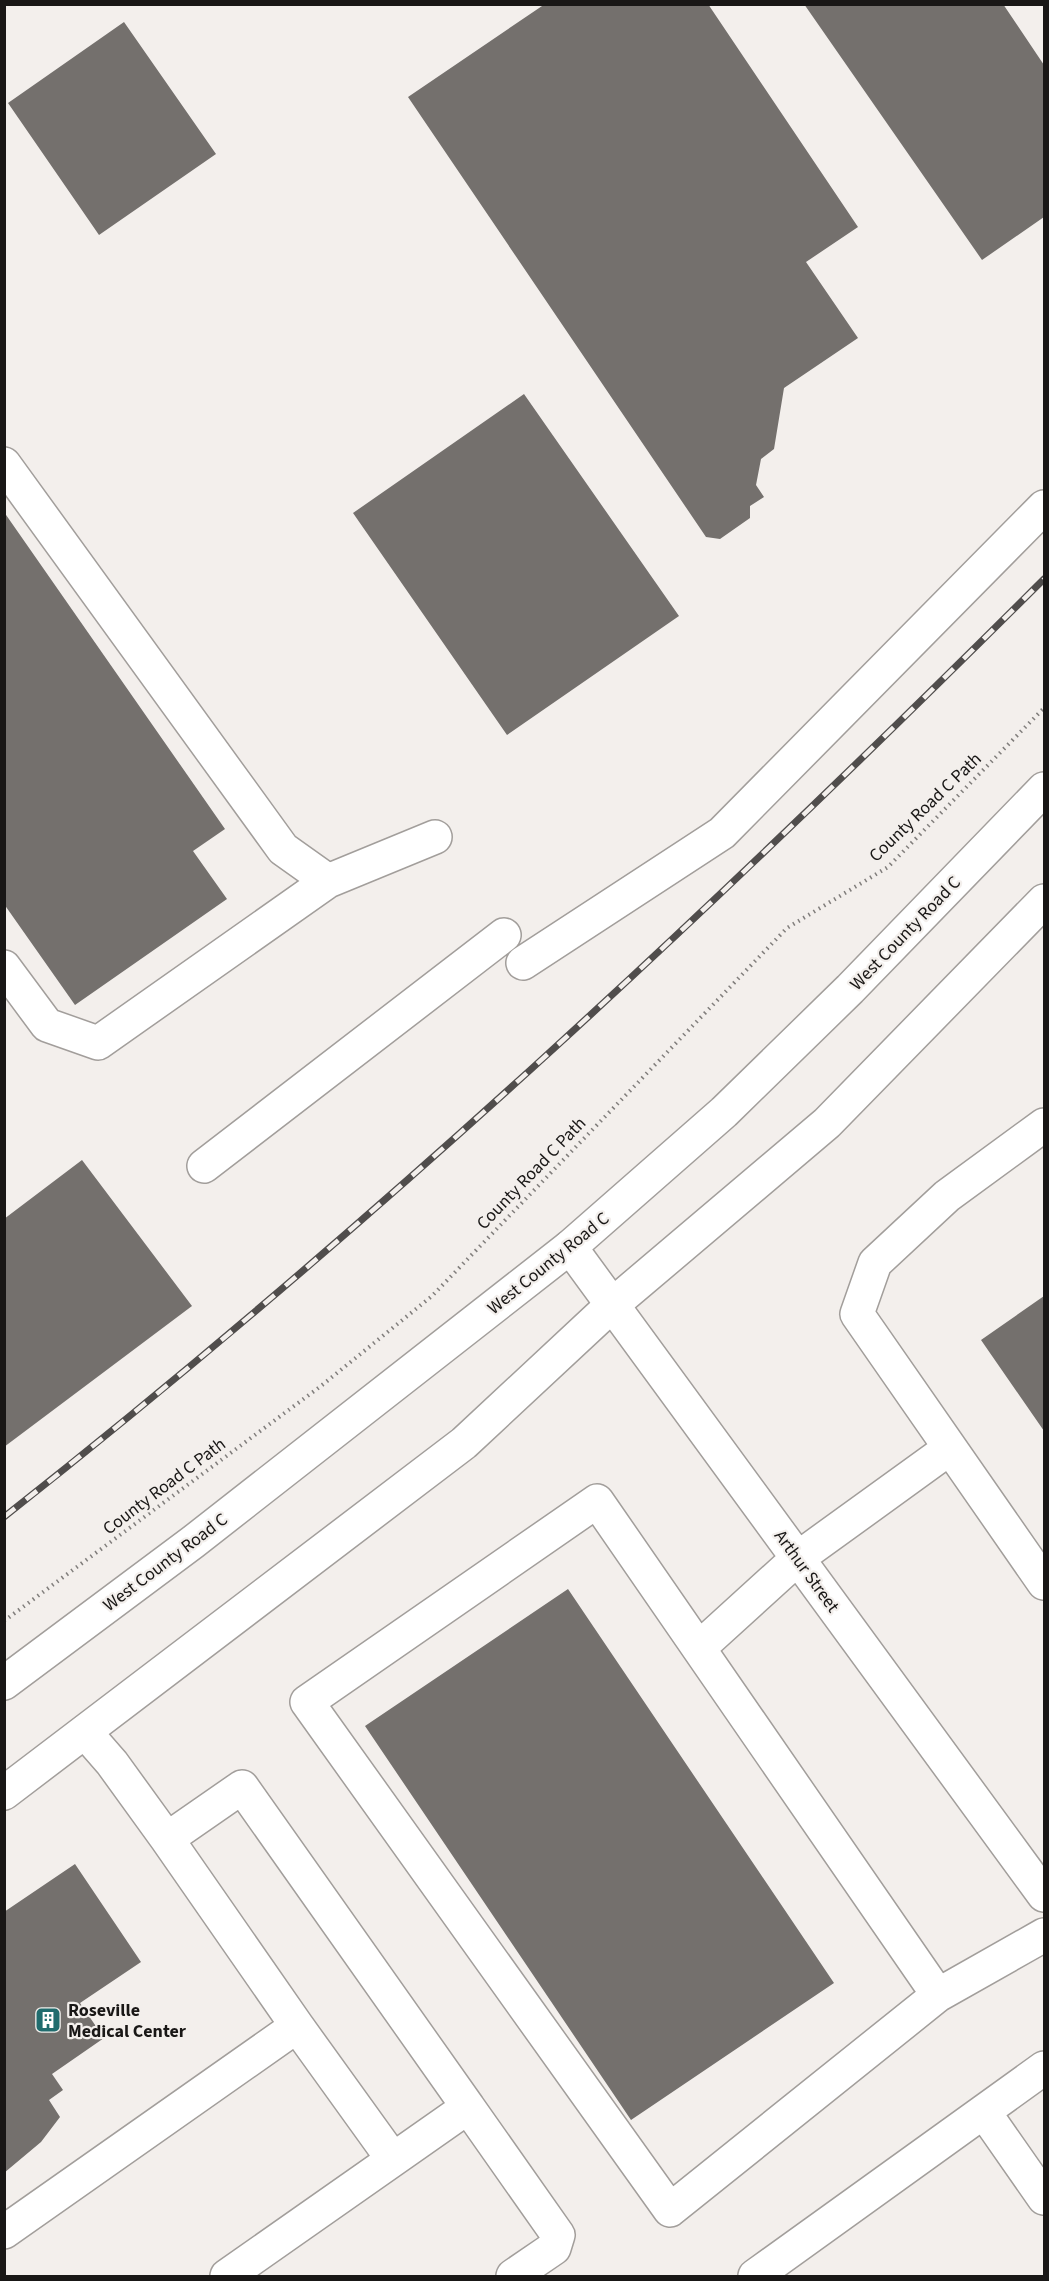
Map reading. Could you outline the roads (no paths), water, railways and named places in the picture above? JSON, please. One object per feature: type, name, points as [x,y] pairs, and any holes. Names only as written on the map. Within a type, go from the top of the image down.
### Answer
[{"type":"main road","points":[[4,464],[283,849],[328,881]]},
{"type":"main road","points":[[523,963],[722,833],[1044,507]]},
{"type":"main road","name":"West County Road C","points":[[4,1683],[193,1542],[570,1248],[724,1112],[842,998],[1044,789]]},
{"type":"main road","points":[[4,967],[47,1025],[98,1043],[328,881],[435,837]]},
{"type":"main road","points":[[4,1792],[464,1443],[611,1306],[827,1123],[1044,902]]},
{"type":"main road","points":[[204,1166],[504,934]]},
{"type":"main road","points":[[1044,1125],[947,1196],[875,1263],[857,1314],[1044,1583]]},
{"type":"main road","name":"Arthur Street","points":[[570,1248],[1044,1896]]},
{"type":"main road","points":[[699,1648],[798,1558],[950,1448]]},
{"type":"main road","points":[[938,1995],[597,1501],[307,1702],[670,2210],[938,1995],[1044,1935]]},
{"type":"main road","points":[[85,1732],[112,1763],[167,1839],[392,2158]]},
{"type":"main road","points":[[167,1839],[242,1787],[558,2235],[554,2248],[513,2277]]},
{"type":"main road","points":[[4,2232],[297,2026]]},
{"type":"main road","points":[[755,2277],[1044,2068]]},
{"type":"main road","points":[[227,2277],[392,2158],[468,2107]]},
{"type":"main road","points":[[984,2112],[1044,2198]]},
{"type":"railway","points":[[4,1517],[141,1407],[275,1294],[408,1180],[538,1063],[793,824],[1044,579]]},
{"type":"place","name":"Roseville Medical Center","points":[[48,2020]]}]
